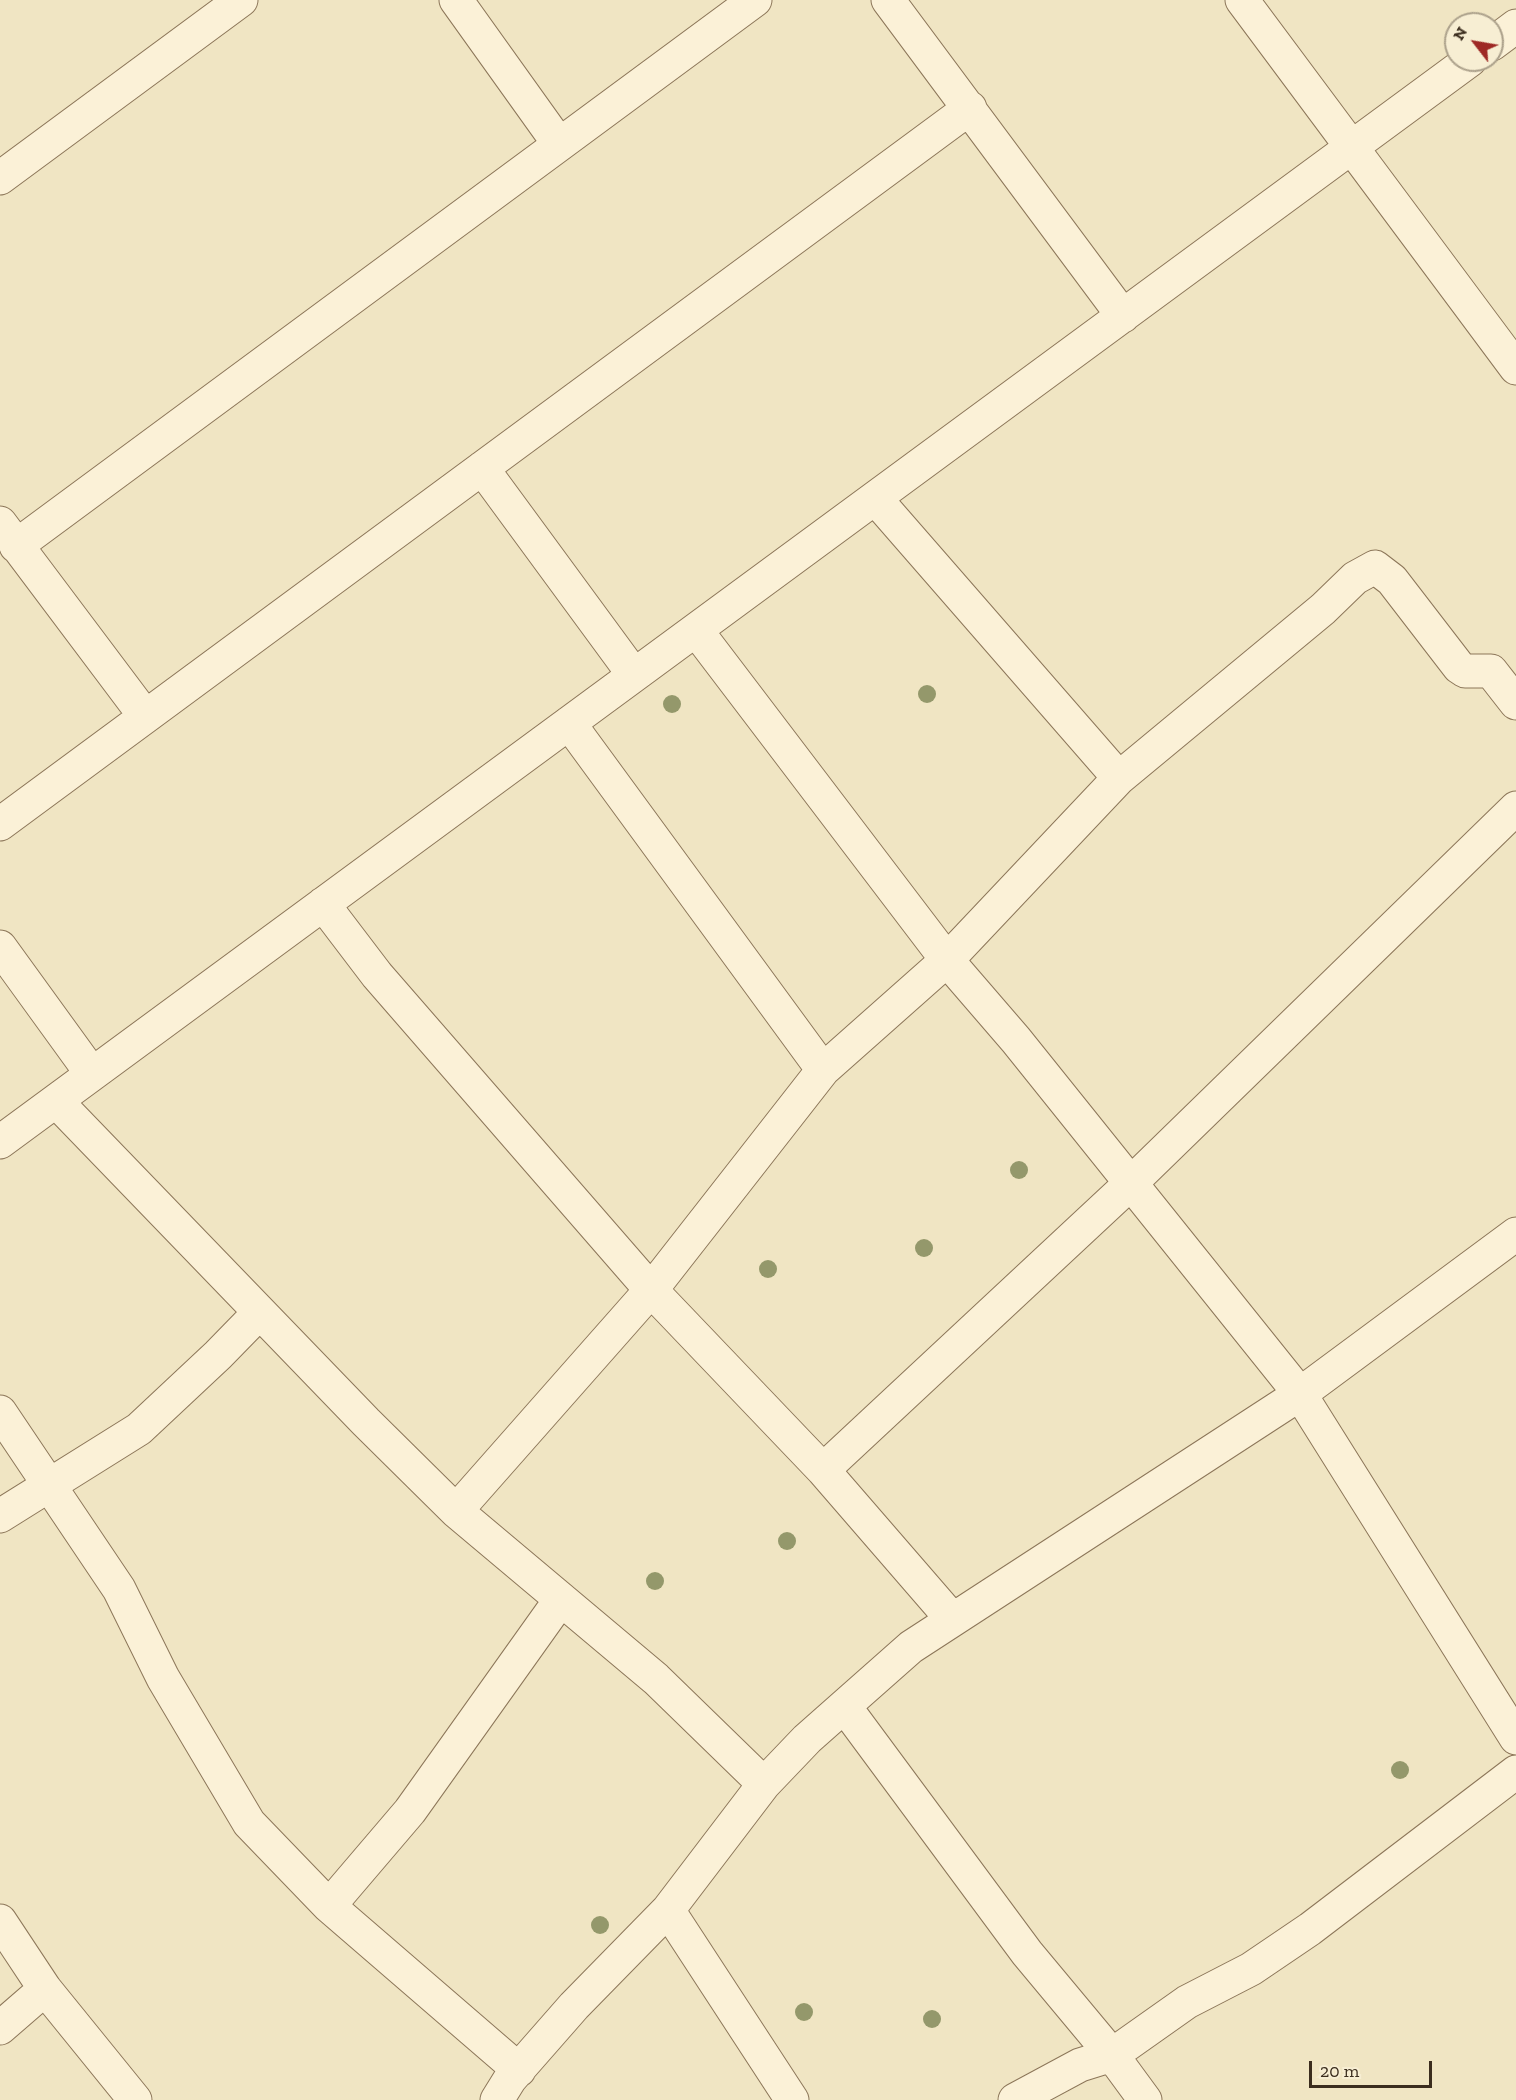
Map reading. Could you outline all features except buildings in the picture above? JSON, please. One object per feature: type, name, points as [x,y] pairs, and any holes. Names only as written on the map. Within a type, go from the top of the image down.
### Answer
[{"type":"street","points":[[0,177],[241,0]]},
{"type":"street","points":[[456,0],[559,144]]},
{"type":"street","points":[[145,716],[8,535],[559,144],[755,0]]},
{"type":"street","points":[[888,0],[1123,316]]},
{"type":"street","points":[[1242,0],[1354,146],[1516,369]]},
{"type":"street","points":[[0,1142],[1454,72]]},
{"type":"street","points":[[0,824],[970,108]]},
{"type":"street","points":[[482,468],[634,675]]},
{"type":"street","points":[[875,498],[1119,778]]},
{"type":"street","points":[[456,1511],[651,1290],[823,1070],[947,960],[1119,778],[1323,609],[1355,578],[1375,567],[1392,580],[1458,667],[1465,671],[1491,671],[1516,703]]},
{"type":"street","points":[[696,630],[947,960],[1132,1182],[1300,1394],[1516,1738]]},
{"type":"street","points":[[569,723],[823,1070]]},
{"type":"street","points":[[823,1470],[1132,1182],[1516,808]]},
{"type":"street","points":[[323,904],[377,975],[651,1290],[823,1470],[952,1619]]},
{"type":"street","points":[[0,947],[92,1074]]},
{"type":"street","points":[[56,1101],[259,1313],[456,1511],[656,1679],[764,1784]]},
{"type":"street","points":[[497,2100],[519,2070],[574,2006],[668,1911],[764,1784],[807,1739],[911,1647],[1300,1394],[1513,1244]]},
{"type":"street","points":[[0,1516],[139,1429],[259,1313]]},
{"type":"street","points":[[0,1412],[119,1589],[163,1678],[249,1823],[329,1906],[519,2070]]},
{"type":"street","points":[[329,1906],[410,1811],[561,1599]]},
{"type":"street","points":[[845,1707],[1026,1953],[1112,2055],[1145,2100]]},
{"type":"street","points":[[1015,2100],[1080,2065],[1112,2055],[1187,2002],[1251,1969],[1310,1929],[1516,1772]]},
{"type":"street","points":[[668,1911],[792,2100]]},
{"type":"street","points":[[0,1921],[45,1989],[135,2100]]},
{"type":"street","points":[[0,2028],[45,1989]]}]
